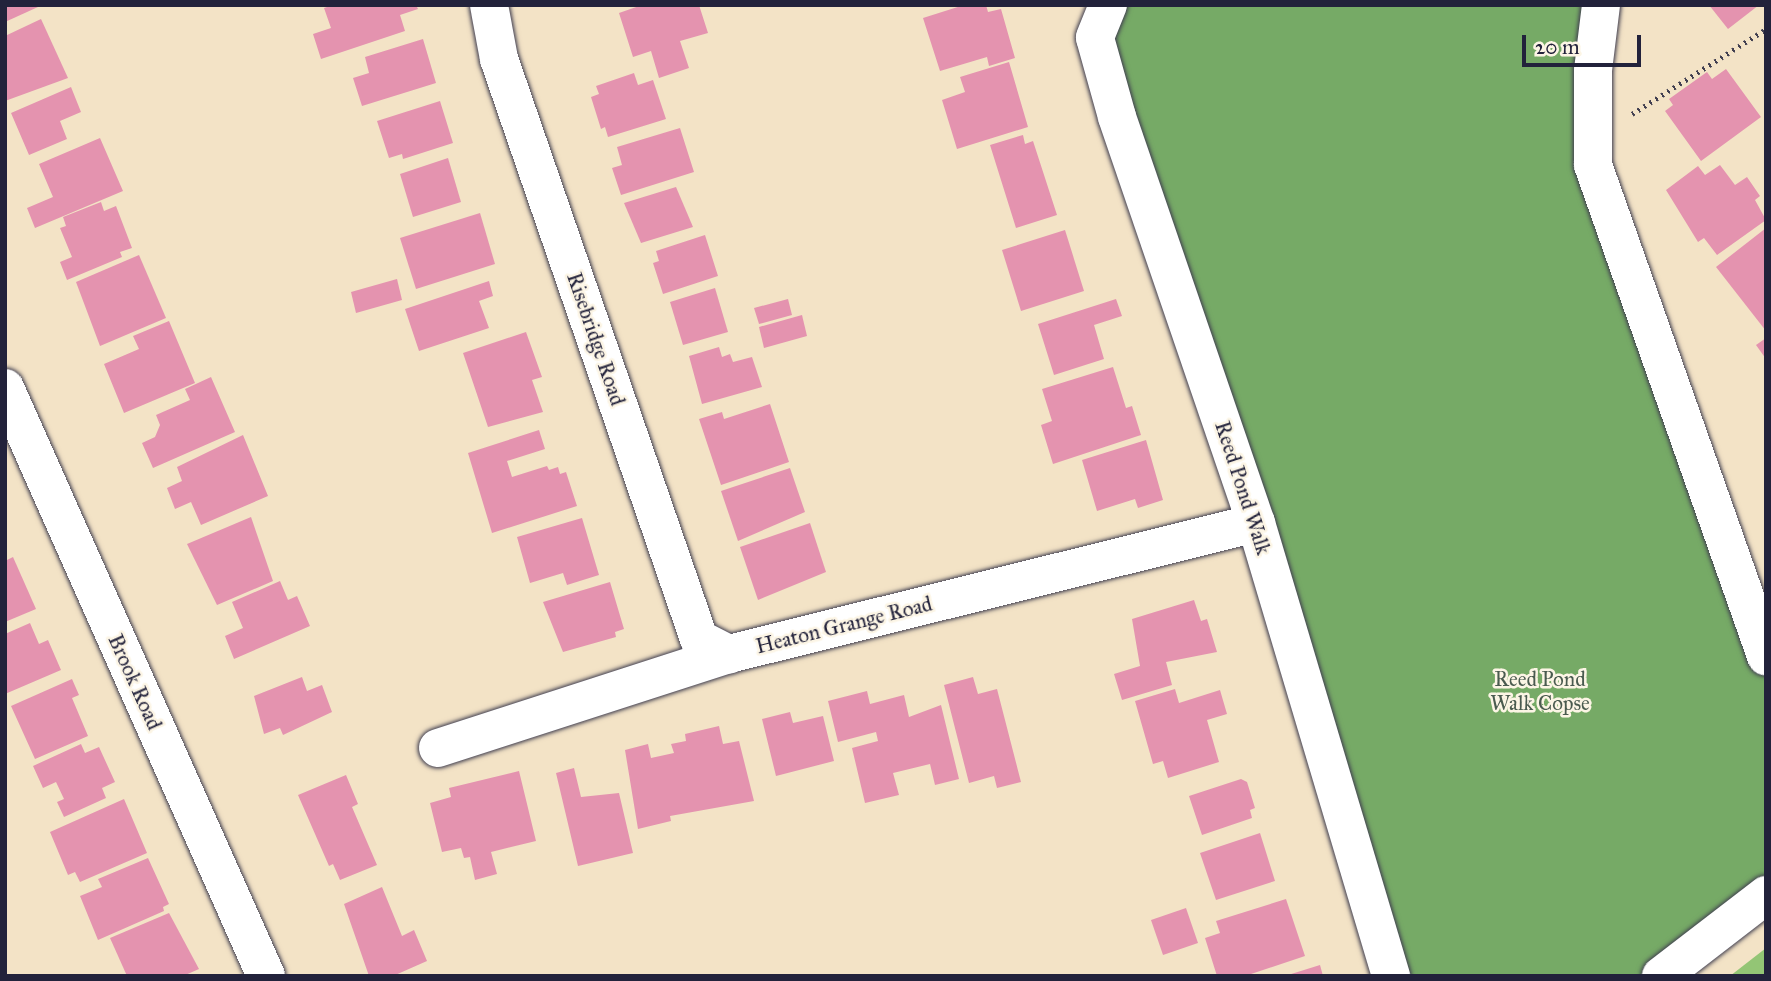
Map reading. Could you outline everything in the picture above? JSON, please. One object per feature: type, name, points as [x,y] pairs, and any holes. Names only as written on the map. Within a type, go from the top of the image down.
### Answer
[{"type":"street","name":"Risebridge Road","points":[[489,5],[499,58],[699,639],[729,654]]},
{"type":"street","name":"Reed Pond Walk","points":[[1108,5],[1095,38],[1117,117],[1256,523],[1391,976]]},
{"type":"street","points":[[1601,5],[1593,70],[1593,165],[1766,656]]},
{"type":"street","name":"Brook Road","points":[[5,387],[266,976]]},
{"type":"street","name":"Heaton Grange Road","points":[[438,748],[729,654],[1256,523]]},
{"type":"street","points":[[1661,976],[1766,895]]},
{"type":"path","points":[[1593,139],[1766,29]]},
{"type":"green space","name":"Reed Pond Walk Copse","points":[[1108,5],[1601,5],[1593,165],[1766,656],[1766,895],[1661,976],[1391,976],[1117,117]]},
{"type":"green space","points":[[1766,948],[1766,976],[1730,976]]},
{"type":"building","points":[[5,5],[37,5],[38,7],[5,22]]},
{"type":"building","points":[[333,5],[416,5],[418,9],[400,15],[405,31],[321,59],[313,34],[331,28],[324,8]]},
{"type":"building","points":[[642,5],[699,5],[708,33],[680,41],[689,68],[659,78],[651,51],[633,57],[619,13]]},
{"type":"building","points":[[964,5],[986,5],[988,12],[1001,9],[1015,58],[989,66],[987,57],[940,71],[923,18]]},
{"type":"building","points":[[1709,5],[1759,5],[1728,29]]},
{"type":"building","points":[[41,19],[68,78],[5,101],[5,36]]},
{"type":"building","points":[[423,39],[436,83],[362,106],[353,78],[369,73],[365,57]]},
{"type":"building","points":[[1009,62],[1028,127],[957,149],[942,100],[965,92],[960,77]]},
{"type":"building","points":[[1726,69],[1761,117],[1701,161],[1665,111],[1673,105],[1669,99],[1707,72],[1712,79]]},
{"type":"building","points":[[634,73],[638,85],[653,80],[666,119],[608,137],[605,127],[601,129],[591,97],[599,94],[596,86]]},
{"type":"building","points":[[71,87],[81,112],[60,121],[67,139],[29,155],[11,113]]},
{"type":"building","points":[[440,101],[453,143],[403,159],[402,154],[389,158],[377,121]]},
{"type":"building","points":[[680,128],[694,172],[621,195],[612,168],[622,165],[617,147]]},
{"type":"building","points":[[1023,135],[1025,144],[1033,141],[1057,215],[1016,228],[990,145]]},
{"type":"building","points":[[100,138],[123,191],[35,228],[27,208],[53,197],[39,164]]},
{"type":"building","points":[[448,158],[461,202],[413,217],[400,174]]},
{"type":"building","points":[[1720,165],[1735,185],[1747,177],[1760,196],[1755,200],[1766,220],[1717,255],[1704,238],[1698,242],[1666,190],[1698,166],[1705,175]]},
{"type":"building","points":[[676,187],[693,227],[641,243],[624,203]]},
{"type":"building","points":[[101,202],[104,211],[116,206],[132,248],[120,252],[122,257],[67,280],[60,262],[72,257],[60,228],[66,226],[63,217]]},
{"type":"building","points":[[480,213],[495,264],[416,289],[400,238]]},
{"type":"building","points":[[1766,228],[1766,331],[1716,267]]},
{"type":"building","points":[[1065,230],[1084,291],[1021,311],[1002,250]]},
{"type":"building","points":[[705,235],[718,276],[663,294],[653,263],[659,261],[656,251]]},
{"type":"building","points":[[139,255],[166,318],[100,346],[76,282]]},
{"type":"building","points":[[397,279],[402,300],[356,313],[351,292]]},
{"type":"building","points":[[489,281],[493,296],[479,301],[489,328],[419,351],[405,309]]},
{"type":"building","points":[[715,288],[728,332],[683,345],[670,302]]},
{"type":"building","points":[[788,299],[792,315],[759,324],[754,308]]},
{"type":"building","points":[[1116,299],[1122,316],[1094,325],[1104,359],[1054,375],[1038,324]]},
{"type":"building","points":[[802,315],[807,336],[764,348],[759,327]]},
{"type":"building","points":[[169,321],[195,383],[124,413],[104,364],[139,349],[133,336]]},
{"type":"building","points":[[526,332],[542,377],[532,380],[543,412],[488,427],[463,353]]},
{"type":"building","points":[[1766,338],[1766,359],[1756,345]]},
{"type":"building","points":[[719,347],[722,357],[730,354],[733,362],[752,357],[762,387],[702,404],[689,356]]},
{"type":"building","points":[[1113,367],[1126,408],[1132,406],[1141,435],[1053,464],[1041,425],[1052,421],[1042,389]]},
{"type":"building","points":[[211,377],[235,432],[153,468],[142,443],[155,437],[160,425],[156,415],[190,400],[185,389]]},
{"type":"building","points":[[770,404],[789,462],[721,485],[699,419],[722,412],[724,419]]},
{"type":"building","points":[[539,430],[545,449],[507,461],[512,477],[547,466],[549,470],[558,467],[560,474],[566,472],[577,506],[492,533],[468,453]]},
{"type":"building","points":[[243,435],[268,496],[201,525],[191,502],[175,509],[167,488],[182,481],[177,467]]},
{"type":"building","points":[[1146,440],[1163,500],[1138,508],[1135,499],[1097,511],[1082,460]]},
{"type":"building","points":[[790,468],[805,512],[738,541],[721,491]]},
{"type":"building","points":[[251,517],[273,581],[217,605],[187,544]]},
{"type":"building","points":[[582,518],[599,575],[567,585],[563,573],[530,583],[517,537]]},
{"type":"building","points":[[810,523],[826,572],[758,600],[740,547]]},
{"type":"building","points":[[13,557],[36,609],[5,622],[5,561]]},
{"type":"building","points":[[280,581],[288,600],[297,596],[310,626],[234,659],[225,636],[243,628],[232,602]]},
{"type":"building","points":[[610,582],[624,629],[615,632],[616,637],[563,652],[543,602]]},
{"type":"building","points":[[1194,600],[1201,621],[1207,619],[1217,652],[1166,662],[1172,685],[1122,700],[1114,674],[1140,666],[1132,619]]},
{"type":"building","points":[[30,623],[39,644],[48,640],[61,670],[5,694],[5,634]]},
{"type":"building","points":[[302,677],[307,691],[322,685],[332,712],[283,735],[280,728],[264,734],[254,696]]},
{"type":"building","points":[[973,677],[978,694],[997,689],[1021,782],[997,788],[994,776],[969,783],[944,685]]},
{"type":"building","points":[[72,679],[79,695],[72,698],[88,736],[35,759],[11,706]]},
{"type":"building","points":[[1175,689],[1179,703],[1220,690],[1227,714],[1207,720],[1219,762],[1168,778],[1163,761],[1153,764],[1135,701]]},
{"type":"building","points":[[867,691],[870,704],[904,695],[909,717],[941,705],[959,779],[935,785],[930,764],[893,773],[899,795],[865,803],[852,748],[878,741],[876,732],[838,742],[828,701]]},
{"type":"building","points":[[790,712],[793,723],[823,716],[834,761],[776,776],[762,719]]},
{"type":"building","points":[[719,726],[723,744],[739,741],[754,801],[670,816],[671,821],[638,829],[625,750],[648,744],[651,758],[674,753],[671,744],[686,741],[685,734]]},
{"type":"building","points":[[81,744],[85,753],[99,747],[115,782],[102,788],[106,798],[64,817],[57,802],[64,799],[56,782],[43,788],[33,766]]},
{"type":"building","points":[[574,768],[581,797],[619,793],[633,853],[578,866],[556,773]]},
{"type":"building","points":[[519,771],[536,841],[491,852],[497,874],[475,880],[470,857],[464,858],[461,848],[442,852],[430,803],[451,797],[449,788]]},
{"type":"building","points":[[346,775],[358,804],[352,807],[377,865],[340,880],[333,864],[329,866],[298,795]]},
{"type":"building","points":[[1241,779],[1247,782],[1255,808],[1250,810],[1252,818],[1202,835],[1189,796]]},
{"type":"building","points":[[124,799],[147,853],[80,882],[75,872],[68,875],[50,832]]},
{"type":"building","points":[[1260,833],[1275,881],[1216,900],[1200,853]]},
{"type":"building","points":[[148,858],[169,904],[163,907],[164,911],[98,940],[80,896],[102,887],[98,879]]},
{"type":"building","points":[[382,887],[402,936],[414,930],[427,961],[393,976],[369,976],[344,904]]},
{"type":"building","points":[[1286,899],[1305,956],[1245,976],[1217,976],[1205,938],[1220,933],[1216,921]]},
{"type":"building","points":[[1186,908],[1198,943],[1163,955],[1151,920]]},
{"type":"building","points":[[169,913],[199,969],[183,976],[127,976],[110,938]]},
{"type":"building","points":[[1320,965],[1323,976],[1288,975]]}]
